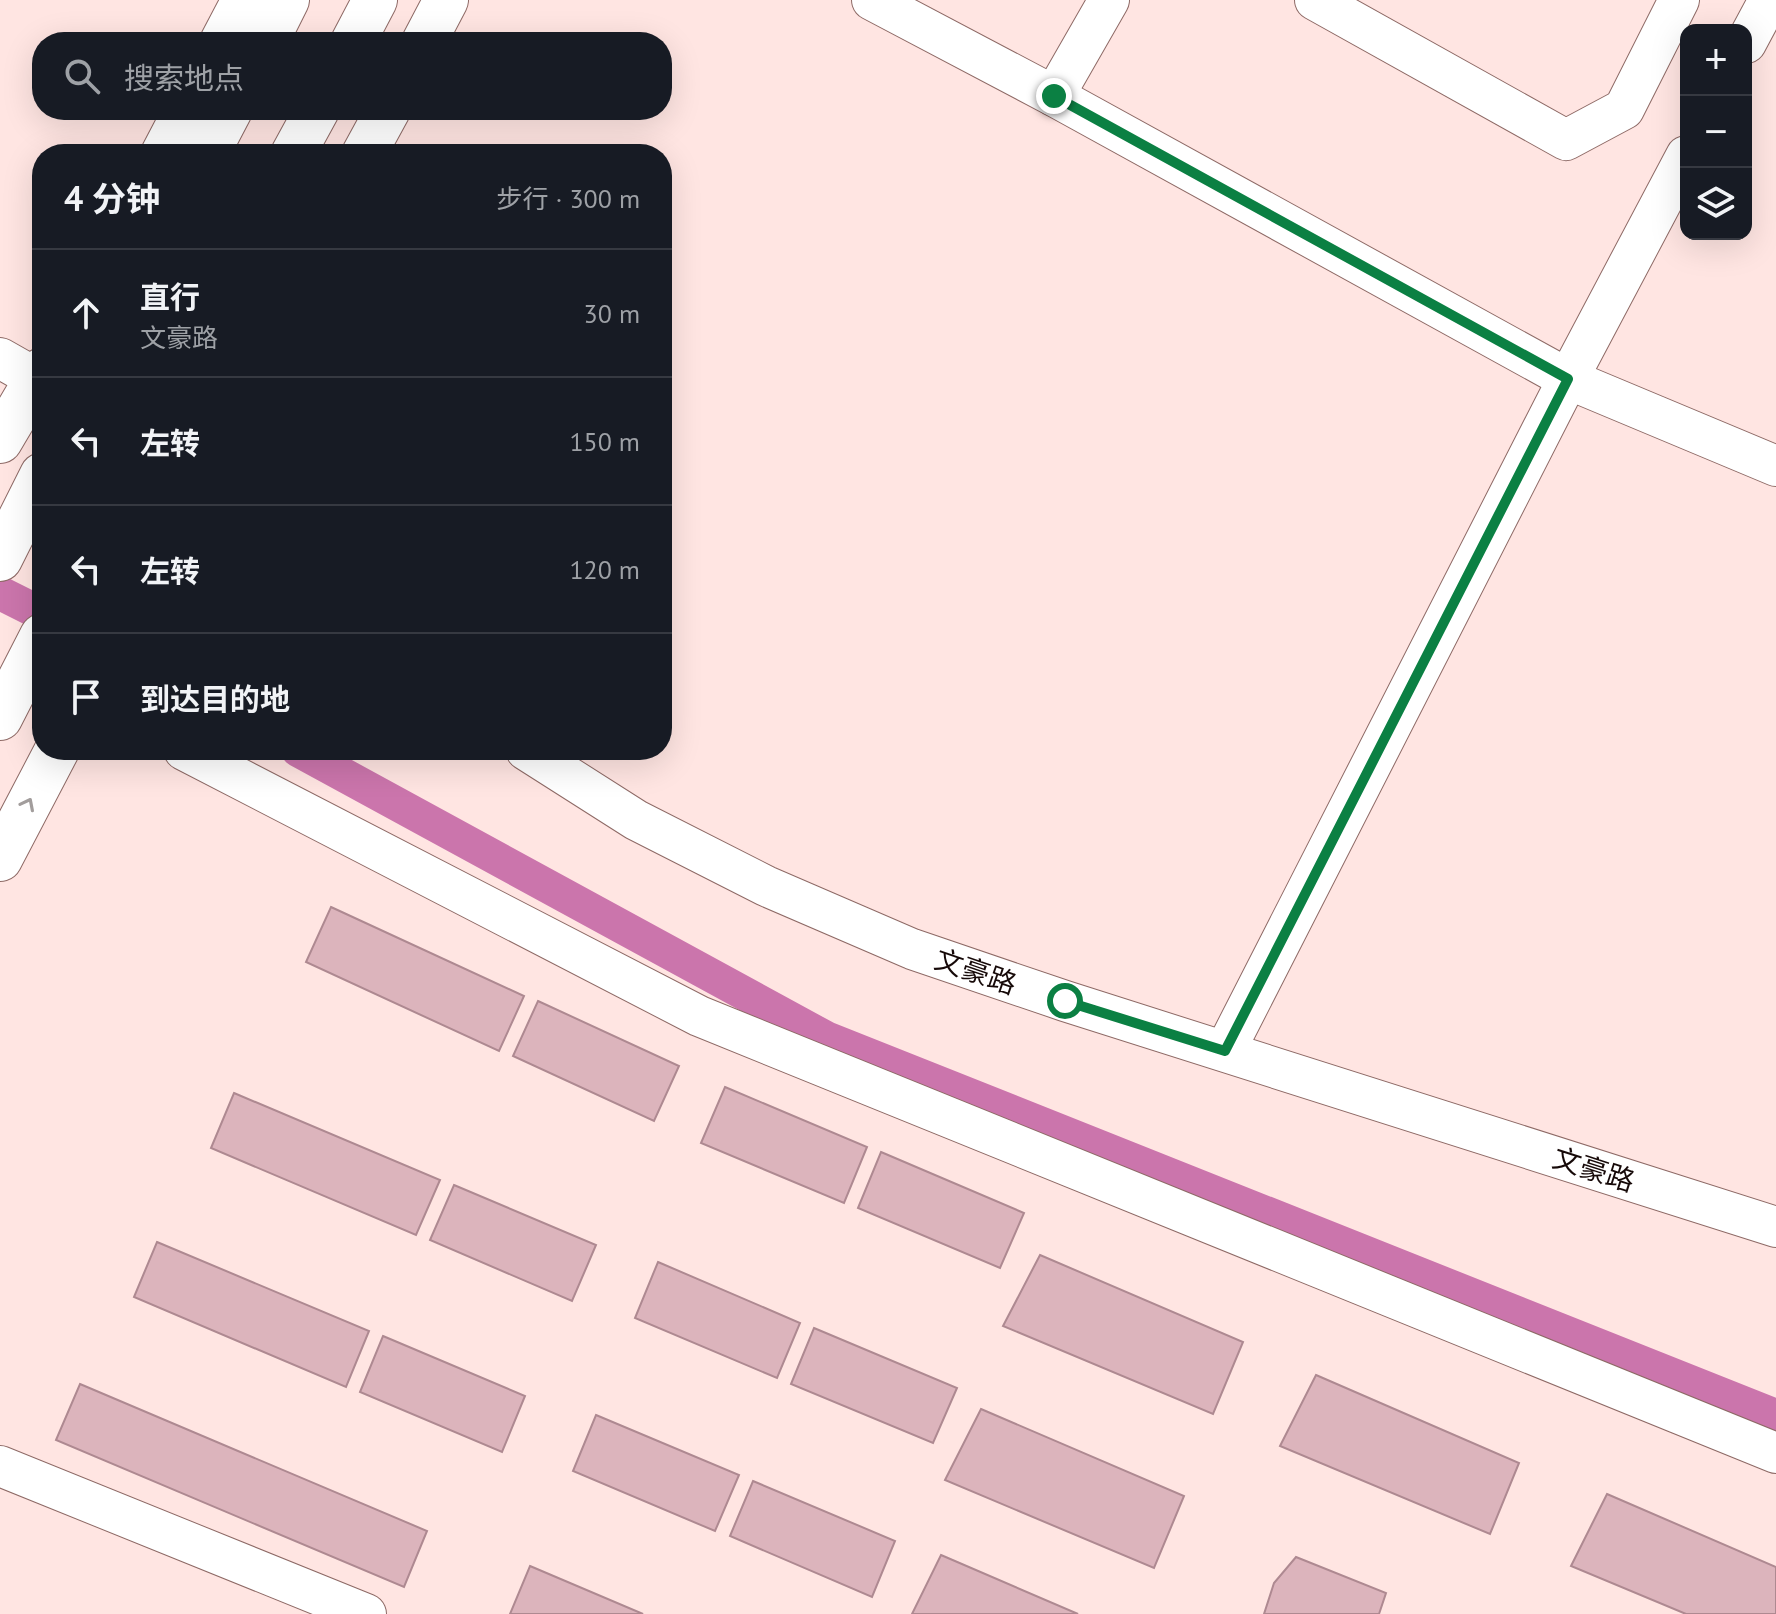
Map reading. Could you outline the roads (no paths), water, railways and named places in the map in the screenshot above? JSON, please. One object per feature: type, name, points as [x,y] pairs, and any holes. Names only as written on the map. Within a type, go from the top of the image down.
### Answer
[{"type":"main road","points":[[227,32],[244,0]]},
{"type":"main road","points":[[271,32],[287,0]]},
{"type":"main road","points":[[358,32],[375,0]]},
{"type":"main road","points":[[429,32],[446,0]]},
{"type":"main road","points":[[168,144],[181,120]]},
{"type":"main road","points":[[212,144],[225,120]]},
{"type":"main road","points":[[298,144],[312,120]]},
{"type":"main road","points":[[312,144],[316,120]]},
{"type":"main road","points":[[369,144],[383,120]]},
{"type":"main road","points":[[0,441],[26,369]]},
{"type":"main road","points":[[9,540],[32,495]]},
{"type":"main road","points":[[0,718],[32,656]]},
{"type":"main road","points":[[0,859],[52,760]]},
{"type":"street","points":[[872,0],[1054,96],[1568,379],[1776,466]]},
{"type":"street","points":[[1054,96],[1109,0]]},
{"type":"street","points":[[1315,0],[1566,140],[1624,109],[1679,0]]},
{"type":"street","points":[[1752,32],[1769,0]]},
{"type":"street","points":[[1225,1051],[1568,379],[1680,167]]},
{"type":"street","points":[[203,760],[699,1016],[1776,1453]]},
{"type":"street","name":"文豪路","points":[[542,760],[649,827],[766,886],[912,949],[1065,1001],[1776,1227]]},
{"type":"street","points":[[0,1466],[366,1614]]},
{"type":"waterway","points":[[0,593],[32,609]]},
{"type":"waterway","points":[[316,760],[826,1038],[1776,1416]]}]
